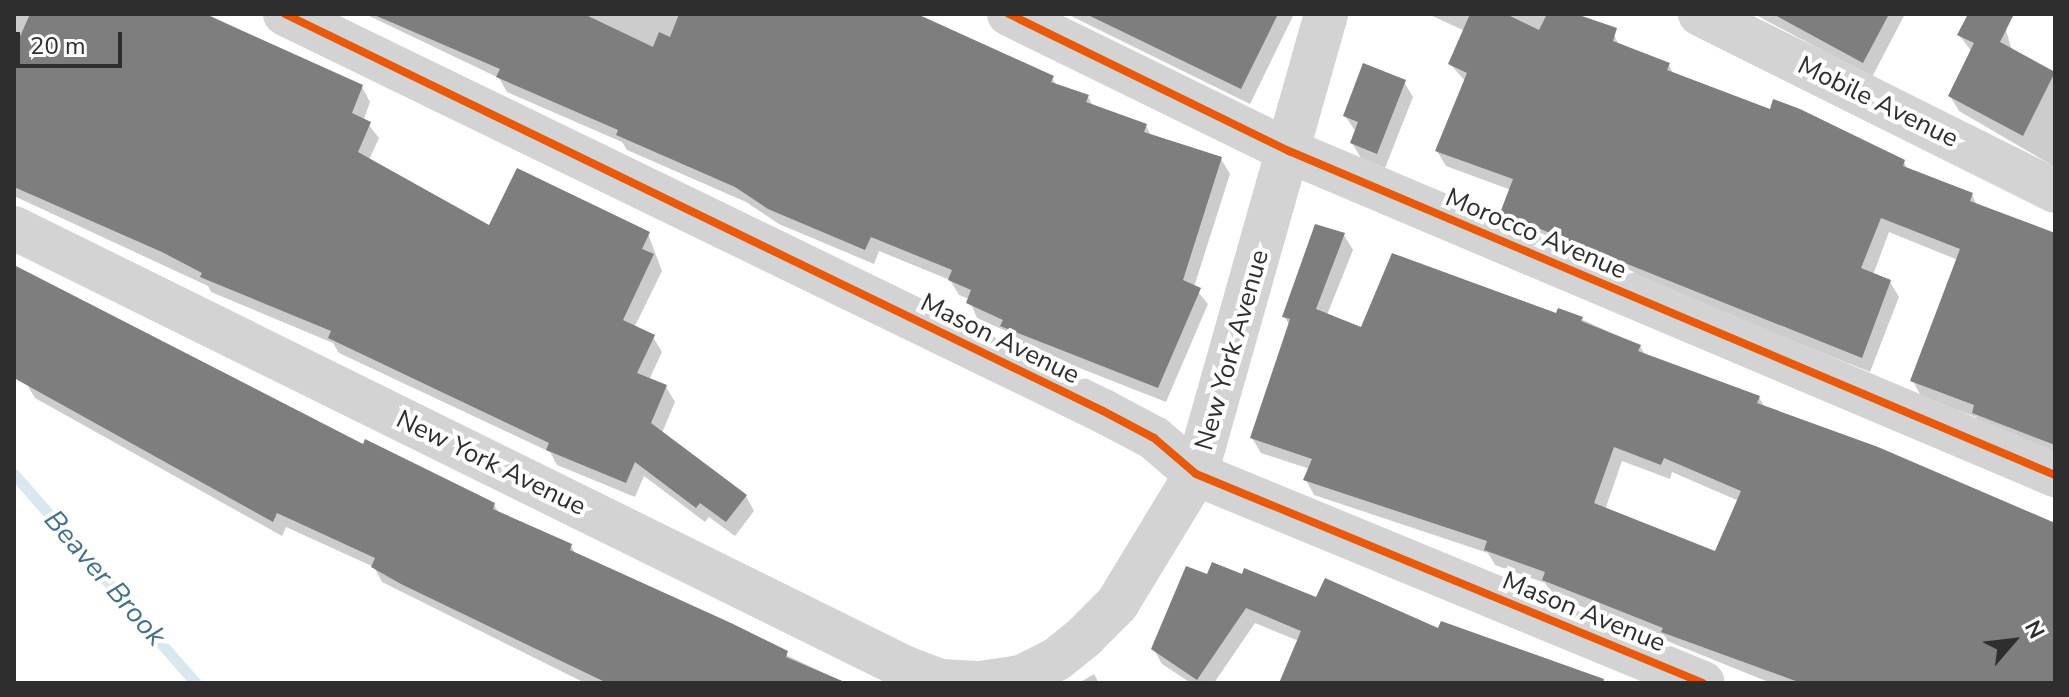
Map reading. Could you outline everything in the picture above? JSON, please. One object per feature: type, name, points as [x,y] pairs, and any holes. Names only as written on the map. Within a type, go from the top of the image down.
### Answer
[{"type":"street","name":"Mason Avenue","points":[[285,14],[1103,411],[1154,438],[1196,474],[1703,683]]},
{"type":"street","name":"Morocco Avenue","points":[[1009,14],[1289,151],[2055,475]]},
{"type":"street","name":"New York Avenue","points":[[980,683],[1021,677],[1057,659],[1085,636],[1124,594],[1196,474],[1326,14]]},
{"type":"street","name":"Mobile Avenue","points":[[1700,14],[2055,191]]},
{"type":"street","name":"New York Avenue","points":[[14,228],[906,668],[940,681],[973,683]]},
{"type":"building","points":[[30,14],[205,14],[363,85],[352,113],[371,122],[358,152],[489,225],[517,168],[650,232],[642,249],[654,254],[623,320],[655,335],[637,373],[667,385],[651,423],[747,495],[726,522],[700,503],[696,508],[635,462],[626,483],[546,450],[549,443],[328,338],[331,331],[200,277],[202,273],[162,252],[14,187],[14,50]]},
{"type":"building","points":[[372,14],[584,14],[653,47],[659,32],[670,37],[679,14],[917,14],[1054,76],[1051,82],[1089,95],[1086,102],[1147,124],[1144,132],[1222,157],[1183,280],[1201,288],[1158,388],[1000,326],[1003,320],[966,303],[971,290],[948,280],[952,270],[871,237],[865,250],[768,209],[735,187],[616,135],[618,130],[496,77],[500,69]]},
{"type":"building","points":[[1086,14],[1278,14],[1241,89]]},
{"type":"building","points":[[1470,14],[1506,14],[1539,30],[1547,14],[1576,14],[1617,28],[1613,41],[1670,63],[1667,70],[1770,109],[1773,99],[1800,109],[1905,160],[1903,166],[1973,193],[1970,201],[2055,233],[2055,445],[1972,413],[1974,405],[1910,381],[1960,249],[1881,218],[1861,268],[1891,280],[1862,358],[1500,213],[1513,179],[1435,151],[1467,73],[1448,64]]},
{"type":"building","points":[[1773,14],[1889,14],[1863,63]]},
{"type":"building","points":[[1968,14],[2014,14],[2000,42],[2055,72],[2023,136],[1948,96],[1974,43],[1957,35]]},
{"type":"building","points":[[1363,63],[1406,80],[1377,154],[1350,143],[1358,122],[1343,116]]},
{"type":"building","points":[[1315,224],[1345,233],[1316,309],[1361,327],[1392,253],[1556,313],[1558,308],[1583,317],[1581,321],[1641,345],[1638,351],[1760,396],[1757,403],[1878,447],[2055,523],[2055,683],[1801,683],[1661,632],[1663,628],[1542,580],[1545,572],[1484,550],[1487,541],[1303,480],[1312,459],[1250,438],[1290,319],[1282,317]],"holes":[[[1614,447],[1661,465],[1664,458],[1741,491],[1715,551],[1594,503]]]},
{"type":"building","points":[[14,265],[363,444],[365,439],[495,503],[493,509],[572,544],[570,550],[731,623],[788,651],[786,657],[847,683],[607,683],[401,584],[371,567],[375,558],[277,513],[273,522],[14,378]]},
{"type":"building","points":[[1212,562],[1242,574],[1244,568],[1316,597],[1325,578],[1438,628],[1441,621],[1604,679],[1603,683],[1279,683],[1301,631],[1246,608],[1197,680],[1151,649],[1186,566],[1207,574]]},
{"type":"waterway","name":"Beaver Brook","points":[[14,474],[196,683]]},
{"type":"cycle path","points":[[285,14],[1103,411],[1154,438],[1196,474],[1703,683]]},
{"type":"cycle path","points":[[1009,14],[1289,151],[2055,475]]}]
